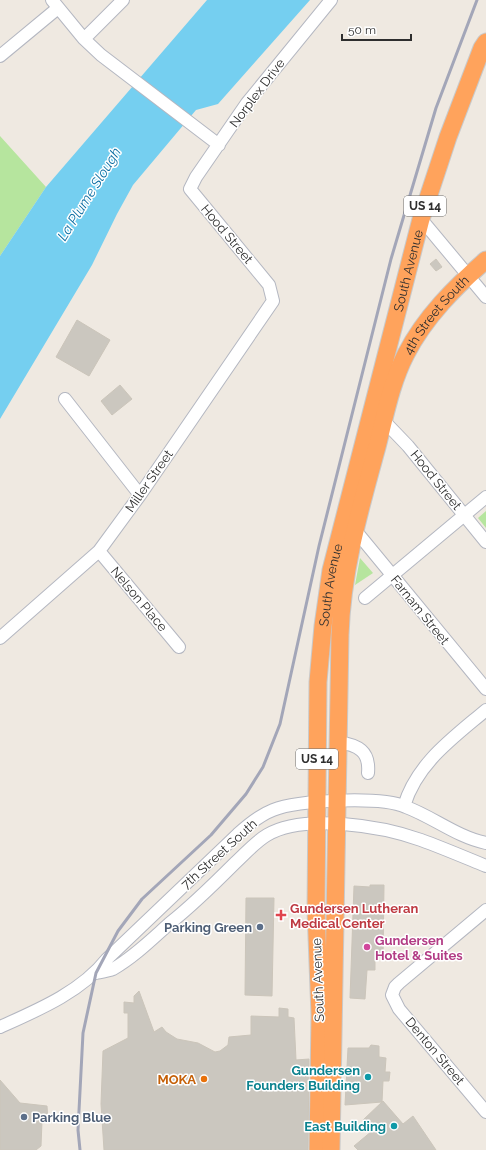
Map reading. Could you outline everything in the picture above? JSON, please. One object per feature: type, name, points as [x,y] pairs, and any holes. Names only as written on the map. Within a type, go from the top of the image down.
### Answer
[{"type":"highway","name":"South Avenue","points":[[318,1150],[320,1015],[316,910],[316,802],[318,682],[323,626],[331,570],[421,219],[448,137],[485,48]]},
{"type":"highway","name":"4th Street South","points":[[396,379],[406,354],[432,314],[468,275],[486,260]]},
{"type":"highway","name":"South Avenue","points":[[331,1150],[340,628],[343,592],[355,530],[396,379]]},
{"type":"street","points":[[84,39],[123,0]]},
{"type":"street","name":"Norplex Drive","points":[[190,189],[196,177],[220,145],[247,103],[331,0]]},
{"type":"street","points":[[0,56],[55,4],[84,39],[101,55],[182,118],[220,145]]},
{"type":"street","name":"Hood Street","points":[[190,189],[269,285],[273,301]]},
{"type":"street","points":[[421,219],[486,297]]},
{"type":"street","name":"Miller Street","points":[[0,638],[99,551],[140,495],[273,301]]},
{"type":"street","points":[[65,399],[140,495]]},
{"type":"street","name":"Hood Street","points":[[384,421],[408,446],[486,542]]},
{"type":"street","points":[[365,598],[486,497]]},
{"type":"street","name":"Farnam Street","points":[[355,530],[486,689]]},
{"type":"street","name":"Nelson Place","points":[[99,551],[179,647]]},
{"type":"street","points":[[404,806],[408,792],[417,776],[429,760],[486,710]]},
{"type":"street","points":[[338,742],[360,748],[365,754],[369,763],[368,773]]},
{"type":"street","name":"7th Street South","points":[[96,973],[107,959],[254,820],[272,810],[293,804],[316,802],[385,802],[404,806],[464,835],[486,843]]},
{"type":"street","name":"7th Street South","points":[[0,1026],[45,1006],[96,973],[112,969],[178,917],[266,836],[280,828],[295,824],[316,823],[337,824],[396,833],[420,840],[486,866]]},
{"type":"street","name":"Denton Street","points":[[486,910],[395,987],[392,996],[394,1003],[486,1111]]},
{"type":"green space","points":[[0,136],[46,187],[0,256]]},
{"type":"green space","points":[[486,511],[486,528],[478,518]]},
{"type":"green space","points":[[360,558],[373,573],[355,585]]},
{"type":"water","name":"La Plume Slough","points":[[207,0],[310,0],[218,104],[196,110],[133,185],[92,265],[0,419],[0,256],[46,187]]},
{"type":"building","points":[[436,259],[442,267],[436,271],[430,264]]},
{"type":"building","points":[[77,320],[110,340],[89,376],[56,357]]},
{"type":"building","points":[[120,385],[132,399],[112,415],[101,401]]},
{"type":"building","name":"Gundersen Hotel & Suites","points":[[370,885],[384,885],[383,958],[375,957],[375,970],[367,970],[365,999],[350,998],[354,886],[370,887]]},
{"type":"building","points":[[246,898],[274,898],[272,996],[245,995]]},
{"type":"building","points":[[139,991],[154,1032],[162,1027],[166,1032],[177,1039],[198,1043],[215,1052],[220,1051],[228,1045],[229,1037],[251,1035],[251,1016],[279,1017],[279,1008],[288,1009],[288,1017],[294,1018],[296,1060],[309,1059],[308,1150],[104,1150],[101,1104],[103,1051],[128,1038],[128,1013],[124,1013],[124,1002],[134,1003],[134,996]]},
{"type":"building","name":"Gundersen Founders Building","points":[[371,1045],[379,1046],[379,1057],[386,1058],[385,1072],[390,1072],[389,1081],[383,1081],[382,1102],[345,1105],[348,1048],[369,1048]]},
{"type":"building","name":"Parking Blue","points":[[0,1080],[20,1103],[47,1106],[48,1121],[42,1121],[41,1146],[36,1150],[0,1150]]},
{"type":"building","name":"East Building","points":[[383,1101],[403,1124],[413,1116],[436,1150],[358,1150],[354,1146],[372,1131],[363,1120]]},
{"type":"railway","points":[[80,1150],[78,1130],[83,1033],[96,973],[118,931],[142,899],[211,835],[246,794],[263,767],[280,724],[319,546],[391,259],[436,108],[477,0]]},
{"type":"place","name":"Gundersen Lutheran Medical Center","points":[[281,915]]},
{"type":"place","name":"Parking Green","points":[[260,927]]},
{"type":"place","name":"Gundersen Hotel & Suites","points":[[367,947]]},
{"type":"place","name":"Gundersen Founders Building","points":[[368,1077]]},
{"type":"place","name":"MOKA","points":[[204,1079]]},
{"type":"place","name":"Parking Blue","points":[[24,1117]]},
{"type":"place","name":"East Building","points":[[394,1126]]}]
